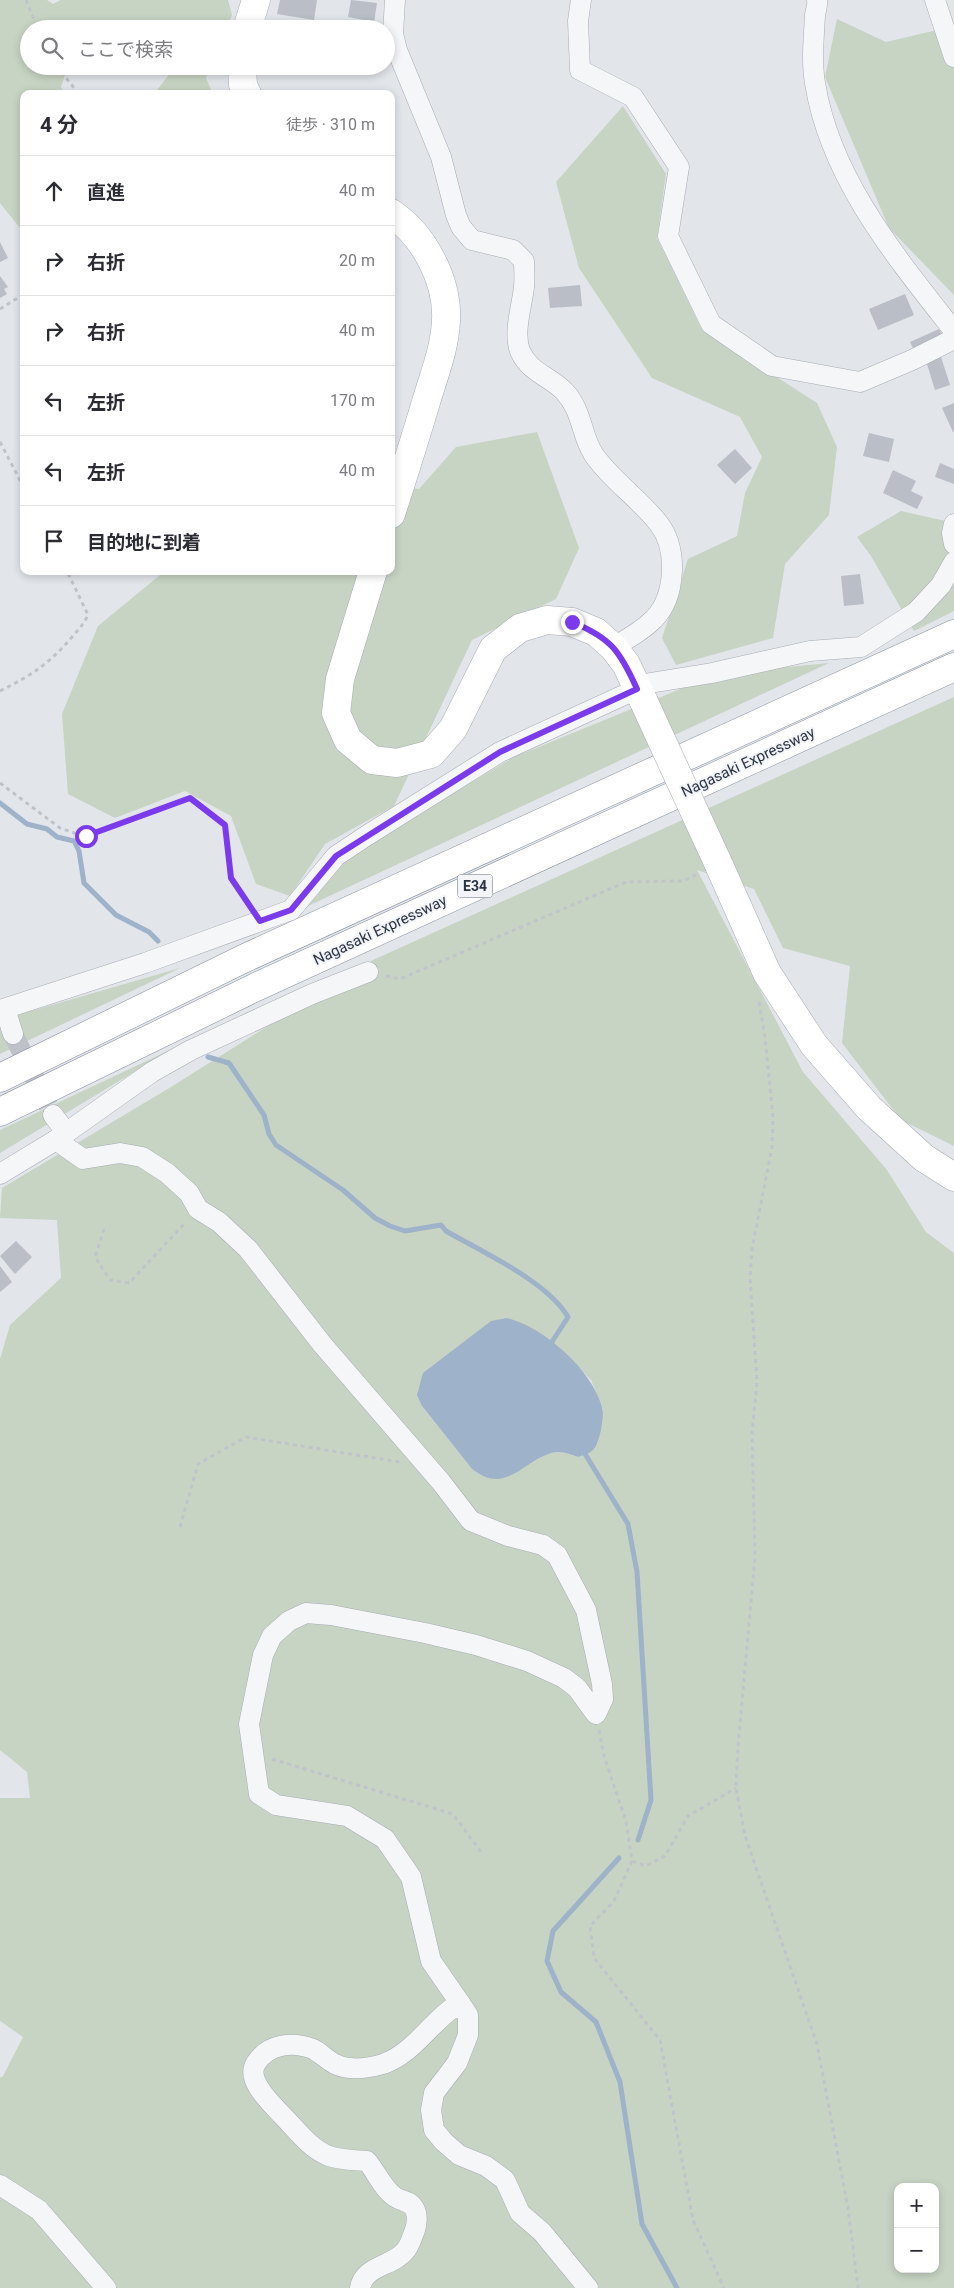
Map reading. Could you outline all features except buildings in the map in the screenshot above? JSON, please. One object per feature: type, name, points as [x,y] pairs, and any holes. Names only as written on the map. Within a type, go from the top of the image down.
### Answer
[{"type":"main road","points":[[250,20],[256,0]]},
{"type":"main road","points":[[242,75],[245,90]]},
{"type":"main road","points":[[395,216],[403,221],[428,253],[442,286],[446,320],[440,358],[395,501]]},
{"type":"main road","points":[[372,575],[340,679],[336,713],[348,740],[372,760],[397,763],[431,754],[452,729],[493,649],[520,628],[546,620],[572,622],[596,632],[613,647],[626,664],[767,973],[814,1045],[869,1108],[924,1158],[954,1177]]},
{"type":"main road","name":"Nagasaki Expressway","points":[[0,1078],[243,959],[954,634]]},
{"type":"main road","name":"Nagasaki Expressway","points":[[0,1112],[256,987],[954,668]]},
{"type":"street","points":[[394,20],[395,0]]},
{"type":"street","points":[[581,0],[578,21],[580,70],[633,97],[679,166],[668,236],[711,324],[772,366],[860,382],[912,360],[954,339]]},
{"type":"street","points":[[817,0],[813,58],[814,80],[819,109],[828,134],[845,174],[877,227],[954,331]]},
{"type":"street","points":[[935,0],[954,57]]},
{"type":"street","points":[[395,42],[441,157],[456,215],[462,227],[472,240],[513,250],[524,261],[524,284],[518,329],[520,350],[532,369],[563,390],[576,407],[594,454],[660,525],[670,547],[672,570],[669,592],[655,618],[636,635],[613,647]]},
{"type":"street","points":[[954,524],[952,533],[954,544]]},
{"type":"street","points":[[13,1034],[3,1010],[145,963],[291,910],[336,856],[500,752],[640,696],[650,683],[712,673],[810,651],[861,647],[916,612],[942,585],[954,562]]},
{"type":"street","points":[[0,1174],[152,1072],[191,1050],[312,994],[368,972]]},
{"type":"street","points":[[52,1115],[60,1135],[83,1158],[120,1153],[142,1157],[168,1173],[189,1193],[198,1209],[219,1222],[248,1249],[322,1344],[428,1466],[471,1521],[508,1536],[543,1545],[557,1555],[586,1610],[602,1684],[603,1699],[596,1714],[577,1688],[527,1661],[476,1644],[331,1615],[306,1613],[289,1621],[272,1636],[263,1655],[249,1724],[259,1794],[276,1806],[347,1816],[385,1839],[411,1877],[431,1961],[468,2015],[468,2035],[457,2063],[434,2093],[431,2110],[434,2130],[459,2155],[486,2166],[505,2180],[520,2213],[542,2232],[588,2288]]},
{"type":"street","points":[[360,2288],[368,2273],[394,2261],[406,2250],[417,2225],[416,2210],[410,2202],[395,2197],[383,2185],[377,2173],[367,2161],[331,2157],[316,2150],[260,2092],[254,2076],[254,2066],[260,2056],[275,2046],[292,2045],[313,2049],[336,2065],[360,2069],[384,2063],[409,2049],[447,2010],[460,2003]]},
{"type":"street","points":[[0,2185],[39,2210],[106,2288]]},
{"type":"path","points":[[26,0],[34,20]]},
{"type":"path","points":[[64,75],[75,90]]},
{"type":"path","points":[[0,309],[20,296]]},
{"type":"path","points":[[0,442],[20,480]]},
{"type":"path","points":[[0,691],[31,676],[54,658],[84,622],[88,615],[69,575]]},
{"type":"path","points":[[0,783],[60,828],[86,836],[190,798],[225,825],[231,878],[260,921]]},
{"type":"path","points":[[368,972],[400,979],[626,882],[683,881],[719,865]]},
{"type":"path","points":[[767,973],[757,985],[766,1046],[773,1118],[772,1147],[752,1249],[750,1278],[757,1382],[752,1432],[755,1557],[736,1788],[744,1836],[817,2044],[848,2208],[858,2288]]},
{"type":"path","points":[[104,1229],[95,1257],[110,1280],[129,1283],[198,1209]]},
{"type":"path","points":[[180,1527],[198,1464],[246,1437],[428,1466]]},
{"type":"path","points":[[596,1714],[604,1756],[626,1820],[632,1861],[614,1901],[590,1926],[594,1958],[660,2040],[693,2220],[724,2288]]},
{"type":"path","points":[[252,1754],[453,1814],[481,1852]]},
{"type":"path","points":[[632,1861],[646,1866],[665,1856],[688,1816],[736,1788]]},
{"type":"green space","points":[[0,0],[47,0],[53,4],[61,0],[228,0],[232,15],[230,20],[20,20],[20,75],[65,75],[61,87],[62,90],[20,90],[20,228],[0,203]]},
{"type":"green space","points":[[837,19],[886,42],[954,26],[954,295],[889,228],[825,77]]},
{"type":"green space","points":[[169,75],[207,75],[206,78],[211,90],[157,90]]},
{"type":"green space","points":[[623,106],[666,174],[657,238],[701,328],[817,403],[837,447],[829,515],[785,564],[773,638],[676,665],[662,638],[688,559],[737,536],[745,493],[762,457],[740,417],[652,378],[579,268],[556,182]]},
{"type":"green space","points":[[537,432],[579,548],[556,599],[472,640],[394,806],[325,844],[290,896],[256,884],[231,816],[185,791],[115,818],[68,794],[62,714],[98,626],[160,575],[395,575],[395,486],[419,489],[456,447]]},
{"type":"green space","points":[[901,511],[954,523],[954,611],[914,631],[871,556],[857,537]]},
{"type":"green space","points":[[829,663],[308,906],[351,854],[514,757],[717,674]]},
{"type":"green space","points":[[954,697],[954,1146],[901,1120],[842,1043],[850,966],[783,948],[754,889],[697,870],[803,1072],[887,1170],[926,1232],[954,1253],[954,2288],[0,2288],[0,2078],[3,2076],[23,2037],[0,2021],[0,1798],[30,1798],[27,1772],[0,1750],[0,1359],[10,1325],[61,1278],[57,1220],[0,1218],[2,1188],[171,1087],[373,960]],"holes":[[[552,1343],[558,1346],[591,1380],[603,1409],[583,1454],[578,1457],[554,1452],[512,1474],[493,1478],[483,1476],[472,1469],[422,1406]]]},
{"type":"green space","points":[[180,968],[0,1054],[0,1020]]},
{"type":"green space","points":[[172,1049],[0,1153],[0,1130]]},
{"type":"water","points":[[507,1318],[536,1330],[565,1352],[588,1379],[597,1393],[602,1407],[603,1419],[598,1442],[590,1452],[578,1457],[562,1452],[551,1453],[513,1475],[494,1479],[472,1469],[422,1406],[417,1395],[423,1373],[491,1321]]},
{"type":"waterway","points":[[0,803],[27,824],[47,829],[57,837],[74,841],[79,851],[84,883],[116,915],[149,932],[158,941]]},
{"type":"waterway","points":[[208,1057],[229,1063],[264,1115],[269,1134],[276,1145],[343,1190],[375,1218],[405,1231],[441,1225],[446,1231],[513,1268],[545,1291],[568,1317],[548,1348]]},
{"type":"waterway","points":[[582,1449],[628,1524],[637,1572],[651,1800],[638,1840]]},
{"type":"waterway","points":[[619,1858],[553,1931],[547,1961],[561,1992],[596,2022],[620,2082],[642,2224],[677,2288]]},
{"type":"tunnel","points":[[13,1034],[53,1115]]},
{"type":"route","points":[[86,836],[190,798],[225,825],[231,878],[260,921],[291,910],[336,856],[366,836],[500,752],[637,689],[626,664],[613,647],[596,632],[572,622]]}]
